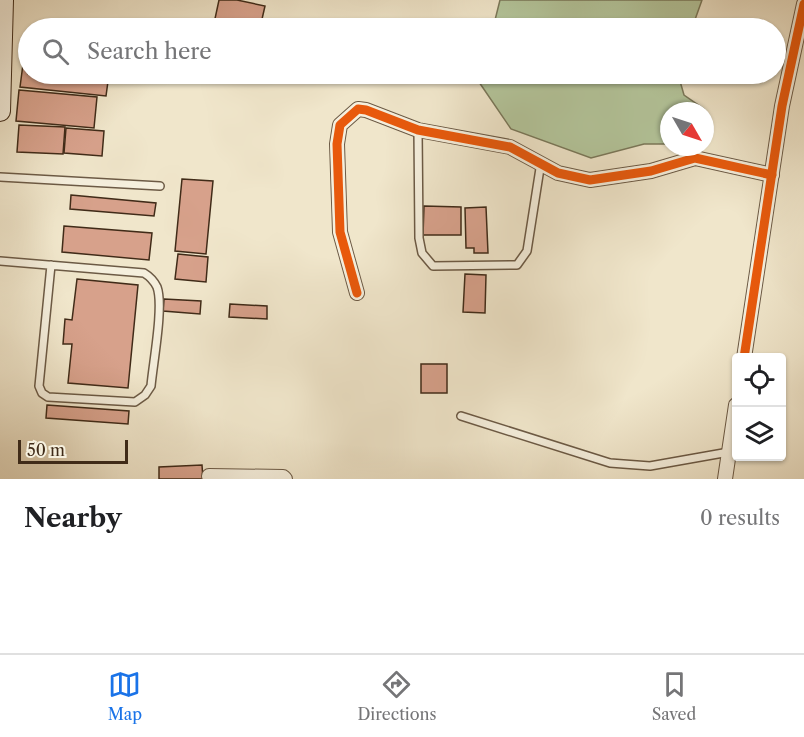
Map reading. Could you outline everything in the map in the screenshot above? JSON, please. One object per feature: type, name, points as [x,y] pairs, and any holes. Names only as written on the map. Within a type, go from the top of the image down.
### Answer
[{"type":"main road","points":[[0,111],[3,0]]},
{"type":"street","points":[[745,353],[782,106],[804,4]]},
{"type":"street","points":[[357,293],[340,231],[337,144],[340,124],[358,110],[366,110],[418,130],[510,147],[558,172],[590,180],[651,171],[695,158],[772,175]]},
{"type":"street","points":[[725,479],[736,407]]},
{"type":"street","points":[[209,476],[283,477],[285,479]]},
{"type":"lane","points":[[418,130],[419,238],[422,253],[433,266],[517,265],[527,251],[541,162]]},
{"type":"lane","points":[[0,177],[160,186]]},
{"type":"lane","points":[[0,261],[51,265],[144,273],[156,286],[160,301],[151,386],[145,395],[135,402],[48,397],[42,393],[39,386],[51,265]]},
{"type":"lane","points":[[461,416],[610,463],[650,466],[729,452]]},
{"type":"green space","points":[[500,0],[702,0],[696,18],[496,18]]},
{"type":"green space","points":[[480,84],[681,84],[684,95],[694,102],[660,102],[660,144],[644,144],[591,158],[511,129]]},
{"type":"building","points":[[219,0],[237,0],[265,6],[262,18],[215,18]]},
{"type":"building","points":[[20,84],[108,84],[106,96],[20,87]]},
{"type":"building","points":[[19,90],[97,97],[94,128],[16,121]]},
{"type":"building","points":[[19,125],[65,127],[63,154],[17,152]]},
{"type":"building","points":[[66,128],[104,131],[102,156],[64,153]]},
{"type":"building","points":[[182,179],[213,181],[206,254],[175,251]]},
{"type":"building","points":[[71,195],[156,203],[154,216],[70,209]]},
{"type":"building","points":[[424,206],[461,207],[461,235],[423,235]]},
{"type":"building","points":[[486,207],[488,253],[474,253],[474,248],[466,248],[465,208]]},
{"type":"building","points":[[64,226],[152,233],[149,260],[62,252]]},
{"type":"building","points":[[178,254],[208,257],[206,282],[175,279]]},
{"type":"building","points":[[465,274],[486,275],[485,313],[463,312]]},
{"type":"building","points":[[77,279],[138,285],[128,388],[68,383],[72,344],[63,344],[65,319],[72,320]]},
{"type":"building","points":[[164,299],[201,301],[200,314],[163,311]]},
{"type":"building","points":[[230,304],[267,306],[267,319],[229,317]]},
{"type":"building","points":[[421,364],[447,364],[447,393],[421,393]]},
{"type":"building","points":[[47,405],[129,411],[128,424],[46,418]]},
{"type":"building","points":[[202,465],[203,479],[159,479],[159,467]]},
{"type":"cycle path","points":[[745,353],[782,106],[804,4]]},
{"type":"cycle path","points":[[357,293],[340,232],[337,144],[340,125],[358,109],[418,130],[510,147],[558,173],[590,180],[651,171],[695,158],[772,175]]}]
